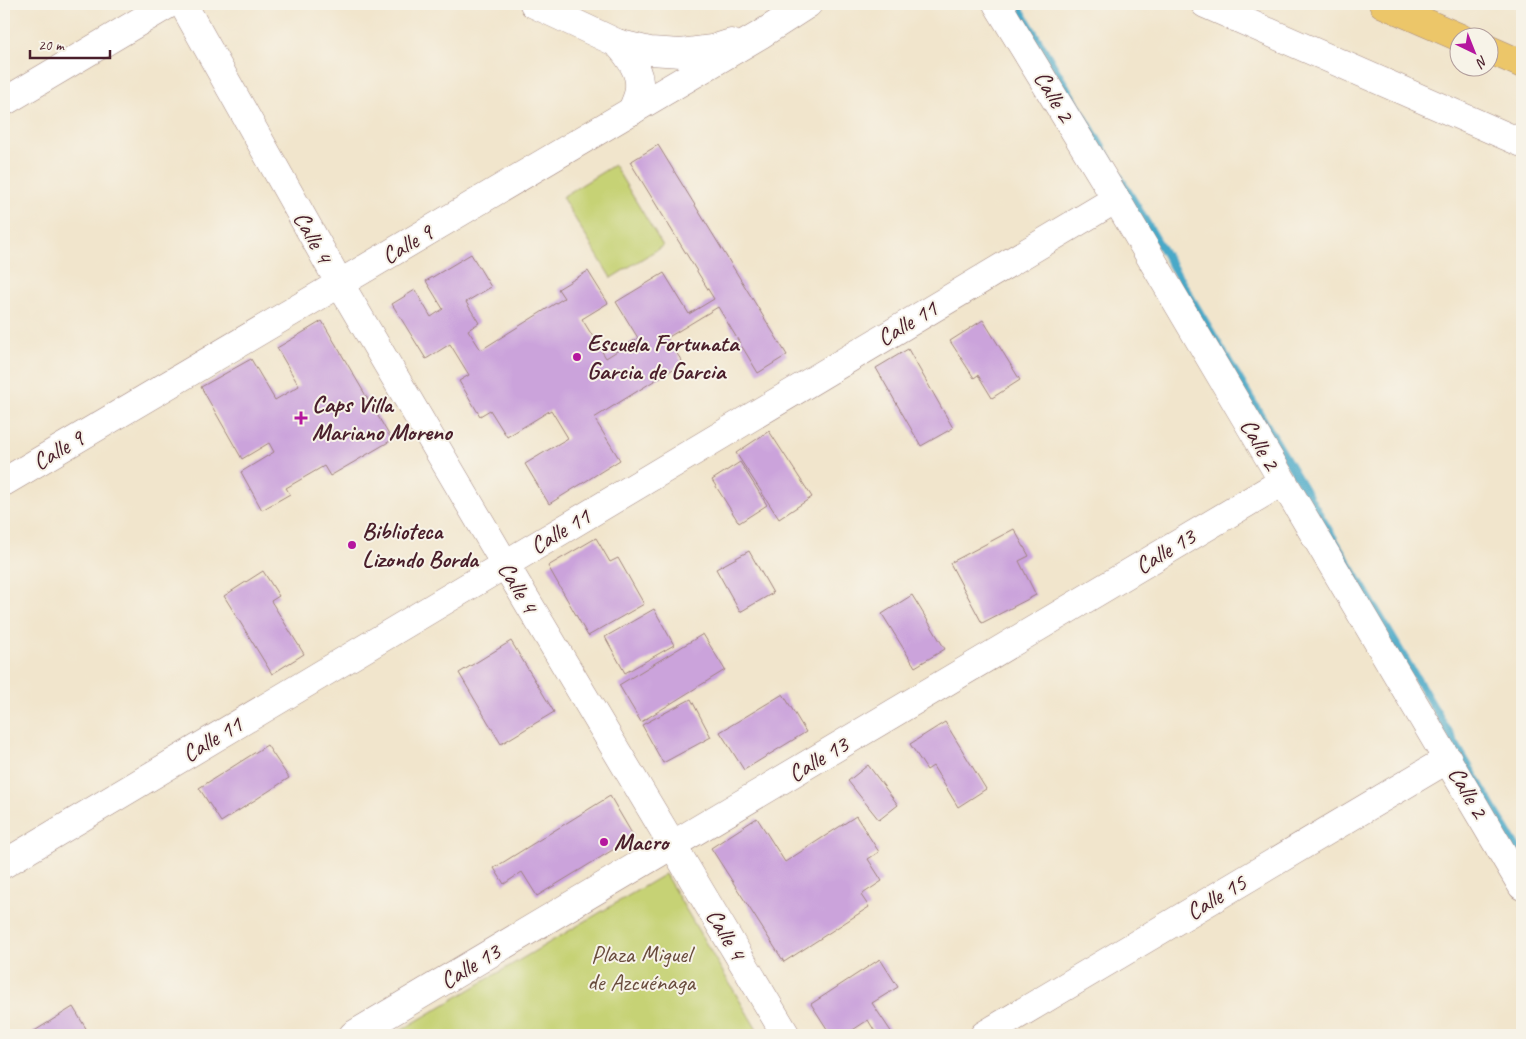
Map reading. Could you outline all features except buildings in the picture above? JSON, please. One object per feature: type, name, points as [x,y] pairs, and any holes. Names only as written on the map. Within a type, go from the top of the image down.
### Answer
[{"type":"highway","points":[[1383,4],[1448,32]]},
{"type":"highway","points":[[1498,53],[1522,64]]},
{"type":"street","points":[[4,102],[169,4]]},
{"type":"street","name":"Calle 4","points":[[183,4],[340,284],[786,1035]]},
{"type":"street","points":[[534,4],[617,43],[650,51],[681,53],[712,49],[760,35]]},
{"type":"street","name":"Calle 9","points":[[4,482],[760,35],[808,4]]},
{"type":"street","name":"Calle 2","points":[[997,4],[1116,199],[1522,886]]},
{"type":"street","points":[[1204,4],[1522,143]]},
{"type":"street","points":[[617,43],[631,59],[638,75],[640,88],[632,111]]},
{"type":"street","name":"Calle 11","points":[[4,864],[1116,199]]},
{"type":"street","name":"Calle 13","points":[[353,1035],[1282,482]]},
{"type":"street","name":"Calle 15","points":[[984,1035],[1448,759]]},
{"type":"green space","points":[[614,165],[663,246],[611,278],[562,197]]},
{"type":"green space","name":"Plaza Miguel de Azcuénaga","points":[[665,874],[760,1035],[393,1035]]},
{"type":"waterway","points":[[1017,4],[1522,856]]},
{"type":"place","name":"Escuela Fortunata Garcia de Garcia","points":[[577,357]]},
{"type":"place","name":"Caps Villa Mariano Moreno","points":[[301,418]]},
{"type":"place","name":"Biblioteca Lizondo Borda","points":[[352,545]]},
{"type":"place","name":"Macro","points":[[604,842]]}]
